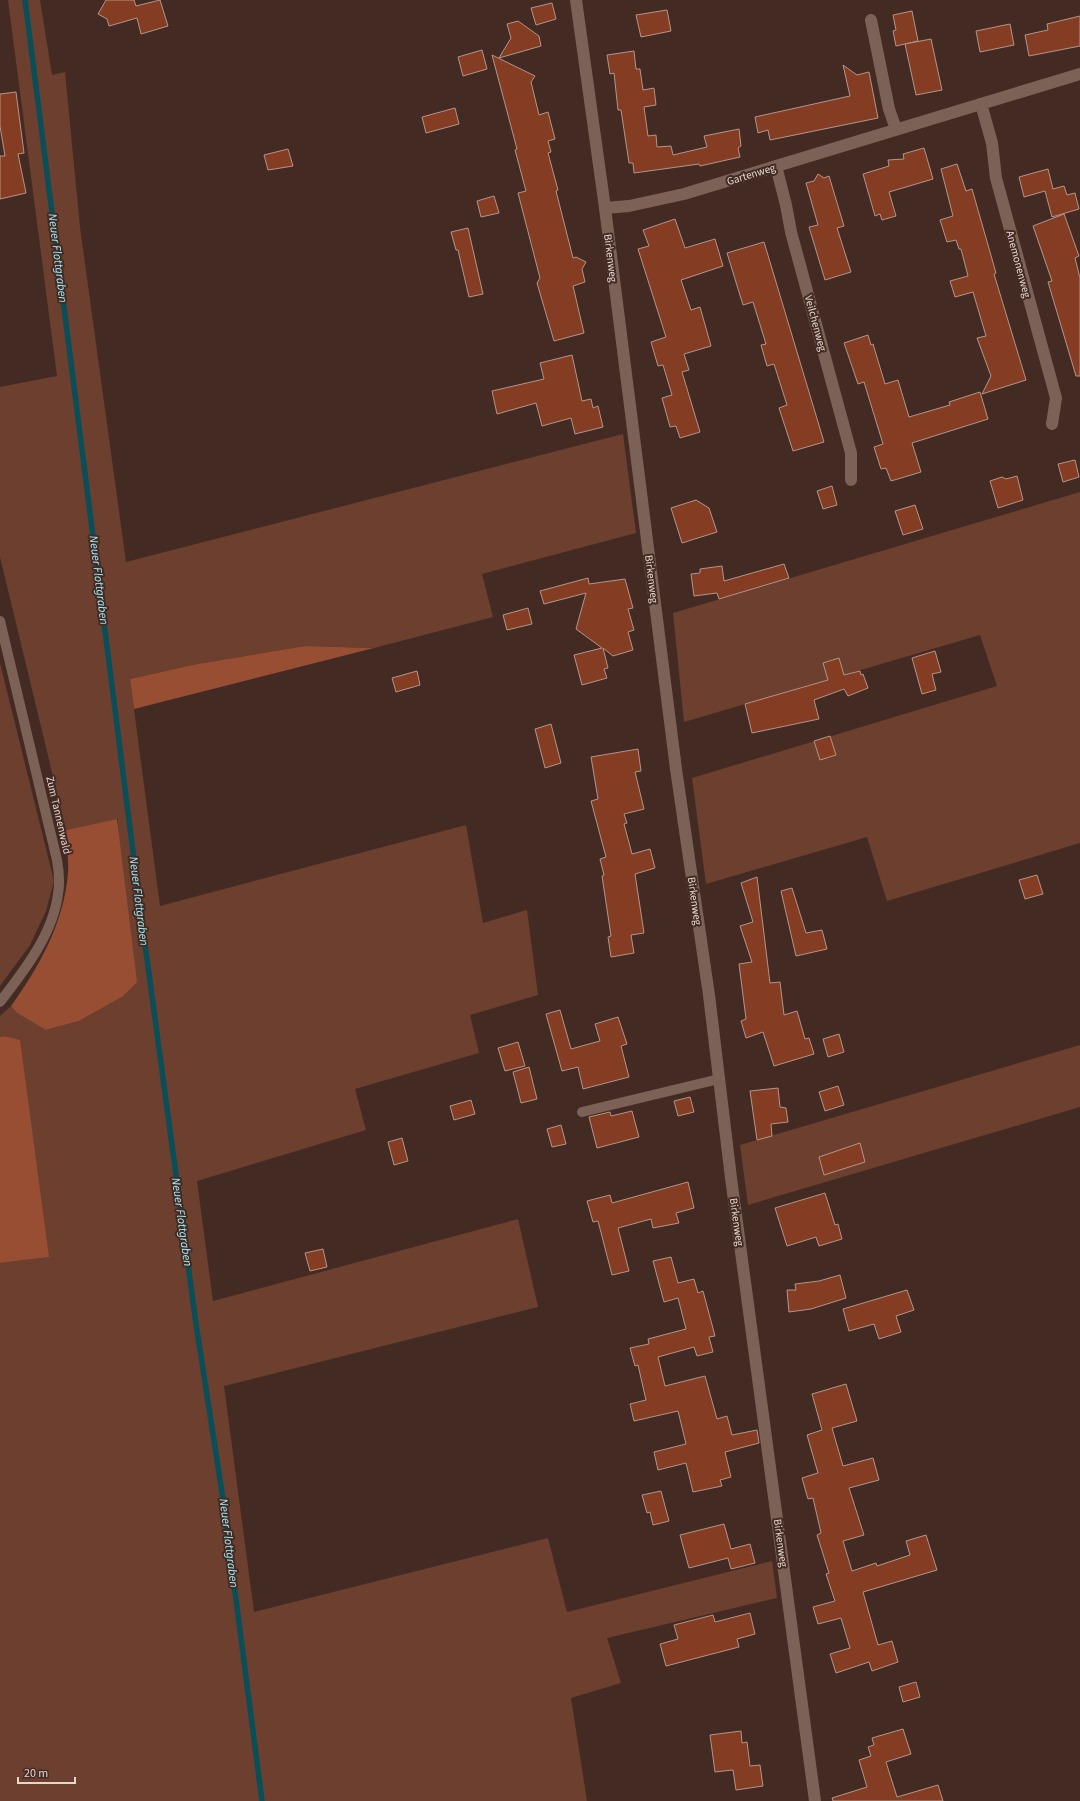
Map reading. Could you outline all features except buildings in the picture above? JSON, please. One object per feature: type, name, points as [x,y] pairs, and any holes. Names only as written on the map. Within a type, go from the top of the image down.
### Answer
[{"type":"street","name":"Birkenweg","points":[[576,0],[605,208],[676,769],[719,1079],[815,1801]]},
{"type":"street","points":[[871,20],[889,109],[896,129]]},
{"type":"street","name":"Gartenweg","points":[[605,208],[629,206],[671,197],[1080,74]]},
{"type":"street","name":"Anemonenweg","points":[[981,104],[992,142],[996,178],[1056,398],[1052,424]]},
{"type":"street","name":"Veilchenweg","points":[[776,166],[791,232],[851,453],[851,480]]},
{"type":"lane","name":"Zum Tannenwald","points":[[0,621],[57,860],[59,878],[58,894],[53,914],[44,936],[26,966],[0,1002]]},
{"type":"lane","points":[[582,1112],[719,1079]]},
{"type":"shaded area","points":[[8,0],[40,0],[52,75],[65,72],[80,227],[126,562],[623,434],[636,533],[482,574],[493,617],[374,648],[305,646],[192,665],[130,679],[160,906],[466,825],[483,923],[527,910],[538,995],[470,1015],[479,1053],[355,1089],[366,1130],[197,1181],[213,1301],[518,1219],[538,1307],[224,1386],[254,1612],[548,1538],[567,1612],[772,1561],[777,1598],[607,1638],[621,1683],[571,1698],[587,1801],[0,1801],[0,1263],[48,1257],[4,1036],[0,1037],[0,1016],[11,1006],[17,1013],[47,1030],[79,1021],[122,997],[118,819],[66,830],[0,557],[0,387],[57,376]]},
{"type":"shaded area","points":[[1080,492],[1080,843],[887,901],[867,837],[706,884],[692,778],[997,686],[980,635],[684,722],[673,613]]},
{"type":"shaded area","points":[[305,646],[374,648],[134,709],[130,679],[192,665]]},
{"type":"shaded area","points":[[0,663],[54,881],[46,911],[30,945],[0,986]]},
{"type":"shaded area","points":[[117,819],[137,982],[122,997],[79,1021],[46,1030],[17,1013],[11,1006],[22,991],[41,959],[56,926],[66,891],[68,873],[66,830]]},
{"type":"shaded area","points":[[4,1036],[20,1040],[49,1257],[0,1263],[0,1037]]},
{"type":"shaded area","points":[[1080,1045],[1080,1107],[748,1205],[740,1145]]},
{"type":"waterway","name":"Neuer Flottgraben","points":[[25,0],[140,907],[196,1324],[223,1499],[262,1801]]}]
